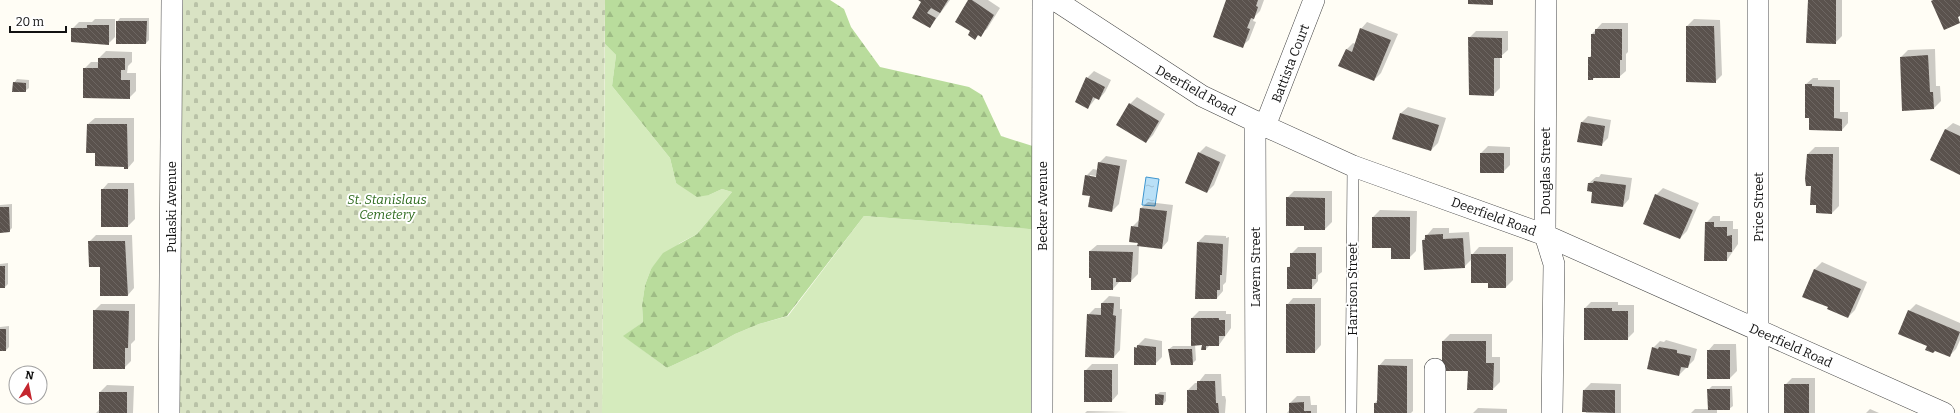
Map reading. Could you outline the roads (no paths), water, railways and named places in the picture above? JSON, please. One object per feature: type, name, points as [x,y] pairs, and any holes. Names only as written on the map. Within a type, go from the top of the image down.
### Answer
[{"type":"street","name":"Pulaski Avenue","points":[[170,413],[172,0]]},
{"type":"street","name":"Battista Court","points":[[1260,124],[1314,0]]},
{"type":"street","name":"Douglas Street","points":[[1546,0],[1545,235],[1554,264],[1552,413]]},
{"type":"street","name":"Price Street","points":[[1758,0],[1758,413]]},
{"type":"street","name":"Deerfield Road","points":[[1056,1],[1195,92],[1260,124],[1352,166],[1545,235],[1943,413]]},
{"type":"street","name":"Becker Avenue","points":[[1042,413],[1056,1]]},
{"type":"street","name":"Lavern Street","points":[[1256,413],[1260,124]]},
{"type":"street","points":[[1435,413],[1436,369]]},
{"type":"lane","name":"Harrison Street","points":[[1351,413],[1352,166]]},
{"type":"water","points":[[1146,177],[1159,179],[1155,206],[1142,205]]},
{"type":"park label","name":"St. Stanislaus Cemetery","points":[[387,206]]}]
